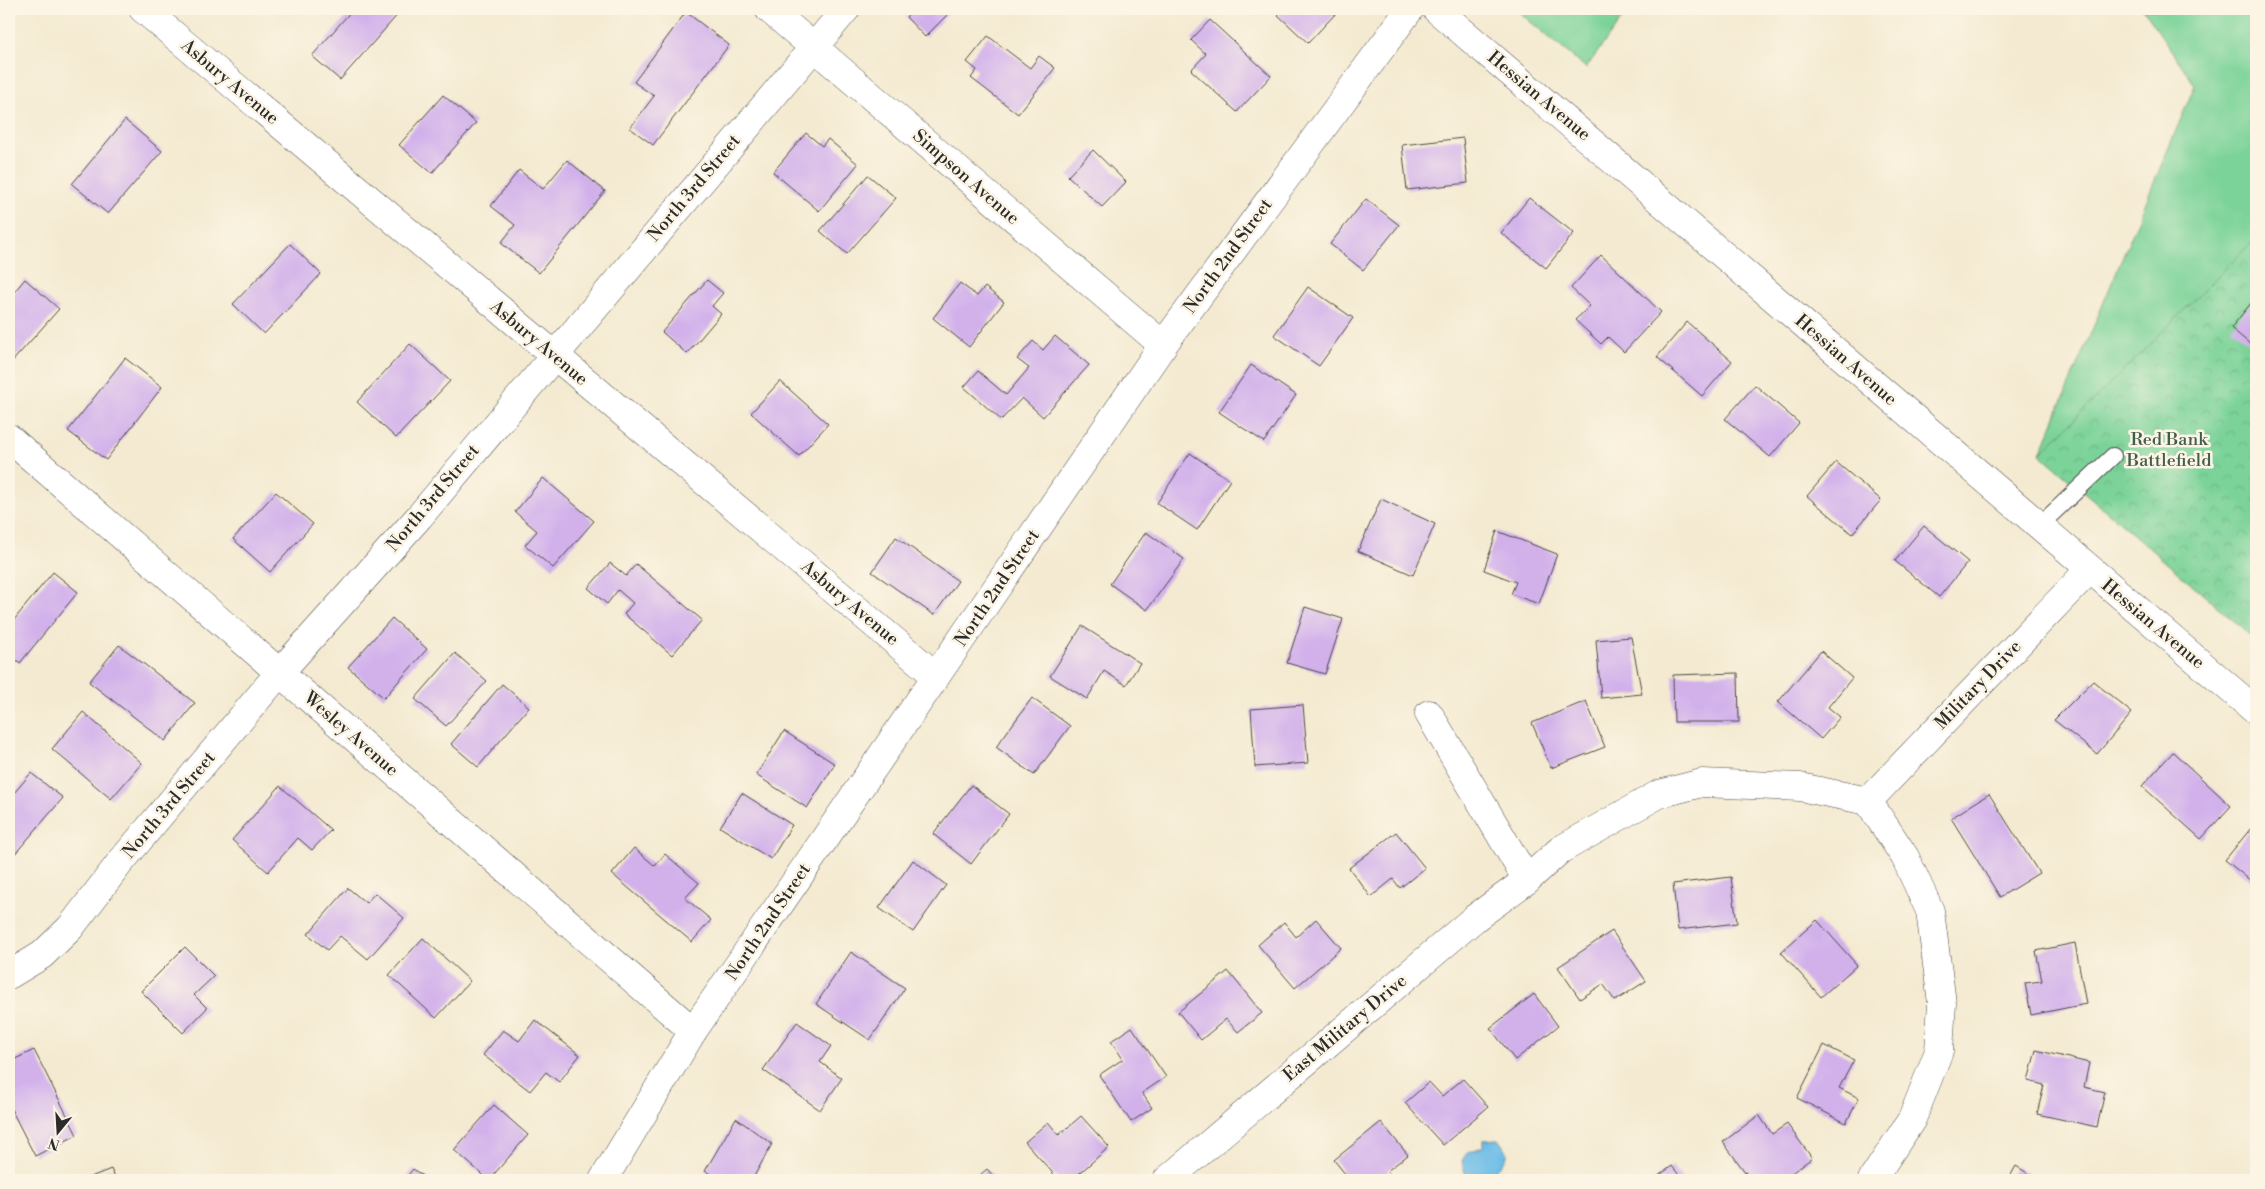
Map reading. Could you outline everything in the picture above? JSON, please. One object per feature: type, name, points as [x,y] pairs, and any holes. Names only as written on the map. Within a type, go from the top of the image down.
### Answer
[{"type":"street","name":"Asbury Avenue","points":[[143,9],[936,676]]},
{"type":"street","name":"Simpson Avenue","points":[[769,9],[1162,345]]},
{"type":"street","name":"North 3rd Street","points":[[9,974],[42,955],[70,928],[118,864],[280,672],[419,517],[846,9]]},
{"type":"street","name":"North 2nd Street","points":[[602,1180],[693,1031],[1162,345],[1410,9]]},
{"type":"street","name":"Hessian Avenue","points":[[1436,9],[2256,711]]},
{"type":"street","name":"Wesley Avenue","points":[[9,438],[693,1031]]},
{"type":"street","name":"Military Drive","points":[[1868,801],[2089,570]]},
{"type":"street","points":[[1429,714],[1527,880]]},
{"type":"street","name":"East Military Drive","points":[[1167,1180],[1475,918],[1527,880],[1560,850],[1659,794],[1702,783],[1800,787],[1868,801]]},
{"type":"street","points":[[1868,801],[1905,857],[1930,911],[1942,1003],[1939,1051],[1912,1119],[1872,1180]]},
{"type":"lane","points":[[2039,526],[2113,456]]},
{"type":"green space","points":[[1515,9],[1629,9],[1586,68]]},
{"type":"green space","points":[[2143,9],[2256,9],[2256,238],[2040,454],[2195,85]]},
{"type":"green space","name":"Red Bank Battlefield","points":[[2256,238],[2256,640],[2040,454]]},
{"type":"water","points":[[1498,1139],[1508,1153],[1503,1163],[1483,1177],[1472,1180],[1466,1176],[1462,1161],[1467,1152],[1483,1147],[1483,1140]]},
{"type":"building","points":[[353,9],[396,9],[400,12],[340,80],[312,56]]},
{"type":"building","points":[[914,9],[953,9],[925,37],[906,17]]},
{"type":"building","points":[[1284,9],[1340,9],[1308,43],[1278,15]]},
{"type":"building","points":[[686,12],[729,45],[653,145],[630,128],[654,96],[634,82]]},
{"type":"building","points":[[1210,20],[1271,76],[1237,112],[1191,70],[1206,54],[1191,40]]},
{"type":"building","points":[[988,36],[1030,68],[1039,56],[1055,68],[1018,114],[971,78],[977,70],[967,62]]},
{"type":"building","points":[[443,95],[476,123],[432,173],[399,145]]},
{"type":"building","points":[[125,120],[162,151],[108,214],[72,184]]},
{"type":"building","points":[[806,133],[822,146],[828,139],[858,164],[819,211],[773,172]]},
{"type":"building","points":[[1463,138],[1468,183],[1407,190],[1402,145]]},
{"type":"building","points":[[1093,150],[1126,182],[1102,207],[1068,176]]},
{"type":"building","points":[[567,160],[605,191],[539,273],[501,243],[515,225],[491,206],[519,170],[543,189]]},
{"type":"building","points":[[868,175],[896,198],[847,254],[820,231]]},
{"type":"building","points":[[1529,198],[1574,233],[1546,268],[1501,233]]},
{"type":"building","points":[[1366,199],[1399,225],[1363,270],[1330,244]]},
{"type":"building","points":[[290,244],[321,274],[264,334],[233,304]]},
{"type":"building","points":[[1601,255],[1661,312],[1624,352],[1608,337],[1601,344],[1575,320],[1590,306],[1571,288]]},
{"type":"building","points":[[25,279],[59,309],[10,364],[9,298]]},
{"type":"building","points":[[707,280],[723,293],[712,306],[721,314],[687,354],[662,332]]},
{"type":"building","points":[[960,283],[977,296],[985,287],[1004,302],[969,347],[933,318]]},
{"type":"building","points":[[1308,287],[1353,318],[1319,366],[1274,335]]},
{"type":"building","points":[[2256,297],[2256,349],[2231,328]]},
{"type":"building","points":[[1687,322],[1732,361],[1702,396],[1657,357]]},
{"type":"building","points":[[1055,336],[1089,365],[1043,417],[1022,398],[1001,420],[964,387],[978,371],[1006,395],[1029,368],[1017,359],[1033,341],[1043,350]]},
{"type":"building","points":[[410,344],[450,381],[396,438],[357,402]]},
{"type":"building","points":[[125,358],[162,387],[106,460],[68,431]]},
{"type":"building","points":[[1251,365],[1296,395],[1264,442],[1219,412]]},
{"type":"building","points":[[780,381],[828,424],[799,456],[751,413]]},
{"type":"building","points":[[1755,385],[1799,423],[1770,457],[1725,419]]},
{"type":"building","points":[[1190,453],[1230,480],[1197,530],[1157,503]]},
{"type":"building","points":[[1836,462],[1881,500],[1852,534],[1807,496]]},
{"type":"building","points":[[543,478],[594,521],[553,568],[525,545],[537,531],[515,512]]},
{"type":"building","points":[[276,492],[313,524],[270,572],[233,539]]},
{"type":"building","points":[[1381,499],[1435,524],[1413,575],[1358,551]]},
{"type":"building","points":[[1924,526],[1968,562],[1939,597],[1895,561]]},
{"type":"building","points":[[1497,531],[1557,554],[1539,604],[1511,594],[1516,582],[1484,570]]},
{"type":"building","points":[[1146,532],[1184,559],[1147,610],[1110,584]]},
{"type":"building","points":[[896,537],[958,581],[934,615],[872,572]]},
{"type":"building","points":[[610,563],[626,576],[636,564],[702,620],[672,655],[624,614],[633,603],[618,590],[607,604],[588,588]]},
{"type":"building","points":[[53,572],[78,592],[20,663],[9,654],[9,626]]},
{"type":"building","points":[[1305,607],[1343,619],[1325,674],[1287,663]]},
{"type":"building","points":[[392,618],[427,649],[384,698],[348,667]]},
{"type":"building","points":[[1082,626],[1140,663],[1126,685],[1104,671],[1087,699],[1050,676]]},
{"type":"building","points":[[1631,637],[1642,694],[1601,698],[1596,640]]},
{"type":"building","points":[[119,645],[195,703],[165,741],[89,682]]},
{"type":"building","points":[[1821,651],[1852,678],[1828,707],[1840,717],[1821,739],[1778,702]]},
{"type":"building","points":[[455,653],[487,681],[446,726],[415,699]]},
{"type":"building","points":[[1738,673],[1739,722],[1674,722],[1673,675]]},
{"type":"building","points":[[2093,681],[2132,713],[2097,754],[2054,720]]},
{"type":"building","points":[[502,684],[529,707],[478,767],[451,744]]},
{"type":"building","points":[[1032,698],[1070,726],[1034,775],[996,747]]},
{"type":"building","points":[[1586,701],[1605,747],[1551,768],[1532,723]]},
{"type":"building","points":[[1303,705],[1308,763],[1255,767],[1251,709]]},
{"type":"building","points":[[83,712],[142,763],[111,799],[52,749]]},
{"type":"building","points":[[784,731],[835,764],[807,808],[756,775]]},
{"type":"building","points":[[2173,752],[2231,806],[2201,839],[2142,786]]},
{"type":"building","points":[[31,773],[63,798],[14,855],[9,851],[9,799]]},
{"type":"building","points":[[971,785],[1009,814],[971,864],[933,834]]},
{"type":"building","points":[[280,786],[331,830],[312,850],[298,838],[268,872],[232,840]]},
{"type":"building","points":[[742,793],[792,825],[771,859],[720,827]]},
{"type":"building","points":[[1989,794],[2039,873],[2000,897],[1951,818]]},
{"type":"building","points":[[2256,822],[2256,885],[2225,860]]},
{"type":"building","points":[[1396,832],[1425,868],[1400,888],[1393,879],[1371,897],[1349,868]]},
{"type":"building","points":[[634,848],[655,866],[665,854],[699,883],[685,898],[711,920],[692,942],[612,874]]},
{"type":"building","points":[[913,860],[946,885],[913,932],[879,908]]},
{"type":"building","points":[[1731,877],[1737,923],[1678,930],[1673,884]]},
{"type":"building","points":[[348,888],[366,903],[375,893],[404,918],[368,959],[340,936],[327,950],[308,934]]},
{"type":"building","points":[[1316,919],[1341,948],[1295,988],[1258,945],[1284,922],[1296,937]]},
{"type":"building","points":[[1817,920],[1857,965],[1821,997],[1781,952]]},
{"type":"building","points":[[1612,931],[1646,981],[1615,1001],[1603,984],[1580,999],[1558,967]]},
{"type":"building","points":[[423,938],[470,981],[436,1018],[389,975]]},
{"type":"building","points":[[2075,943],[2086,1004],[2031,1015],[2025,983],[2042,981],[2036,951]]},
{"type":"building","points":[[185,947],[214,976],[194,995],[207,1008],[183,1033],[141,991]]},
{"type":"building","points":[[851,952],[905,988],[870,1040],[816,1004]]},
{"type":"building","points":[[1228,971],[1262,1013],[1238,1032],[1226,1019],[1201,1040],[1178,1012]]},
{"type":"building","points":[[1534,994],[1558,1026],[1515,1060],[1490,1028]]},
{"type":"building","points":[[535,1020],[580,1055],[559,1082],[546,1072],[530,1091],[483,1055],[503,1030],[519,1041]]},
{"type":"building","points":[[797,1022],[831,1046],[820,1062],[842,1078],[820,1110],[763,1070]]},
{"type":"building","points":[[1132,1027],[1166,1077],[1142,1093],[1152,1108],[1131,1122],[1099,1075],[1123,1059],[1111,1041]]},
{"type":"building","points":[[1824,1045],[1854,1060],[1839,1088],[1859,1098],[1846,1123],[1797,1098]]},
{"type":"building","points":[[34,1050],[77,1135],[35,1156],[9,1108],[9,1062]]},
{"type":"building","points":[[2036,1050],[2089,1063],[2084,1087],[2105,1092],[2097,1127],[2037,1114],[2044,1085],[2028,1081]]},
{"type":"building","points":[[1463,1079],[1488,1107],[1443,1145],[1405,1103],[1429,1082],[1442,1096]]},
{"type":"building","points":[[494,1105],[528,1135],[489,1180],[454,1150]]},
{"type":"building","points":[[1759,1115],[1772,1134],[1787,1124],[1812,1158],[1782,1180],[1751,1180],[1723,1142]]},
{"type":"building","points":[[1081,1116],[1109,1147],[1072,1180],[1059,1180],[1025,1142],[1048,1122],[1059,1135]]},
{"type":"building","points":[[736,1118],[772,1144],[752,1180],[721,1180],[705,1171]]},
{"type":"building","points":[[1381,1122],[1408,1155],[1387,1171],[1395,1180],[1350,1180],[1334,1160]]},
{"type":"building","points":[[1672,1166],[1683,1180],[1653,1180]]},
{"type":"building","points":[[2016,1166],[2039,1180],[2008,1180]]},
{"type":"building","points":[[111,1169],[116,1180],[83,1180]]},
{"type":"building","points":[[413,1169],[428,1180],[404,1180]]},
{"type":"building","points":[[987,1169],[997,1180],[974,1180]]}]
